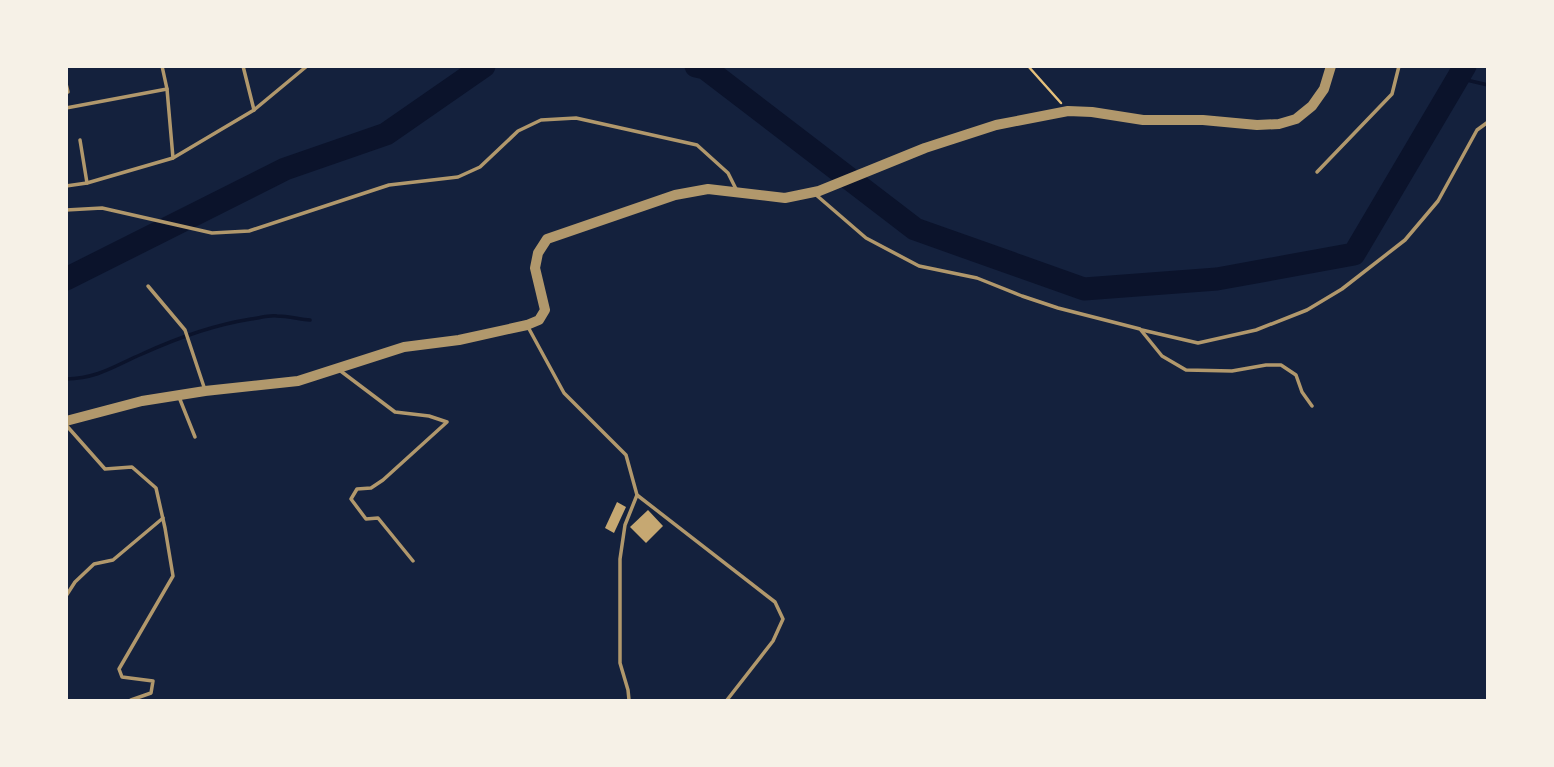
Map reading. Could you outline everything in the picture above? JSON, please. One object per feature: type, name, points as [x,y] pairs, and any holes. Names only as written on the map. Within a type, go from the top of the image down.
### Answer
[{"type":"street","points":[[66,423],[142,401],[298,381],[404,347],[459,340],[527,325],[539,320],[545,310],[535,268],[538,253],[547,239],[675,195],[708,189],[785,198],[816,192],[925,148],[996,125],[1068,111],[1143,120],[1279,124],[1296,119],[1312,106],[1324,89],[1331,66]]},
{"type":"lane","points":[[162,66],[167,89],[173,158]]},
{"type":"lane","points":[[243,66],[254,110]]},
{"type":"lane","points":[[66,186],[87,183],[173,158],[254,110],[307,66]]},
{"type":"lane","points":[[1317,172],[1392,94],[1399,66]]},
{"type":"lane","points":[[66,83],[68,92]]},
{"type":"lane","points":[[66,108],[167,89]]},
{"type":"lane","points":[[66,210],[102,208],[212,233],[249,231],[389,186],[458,177],[480,167],[518,131],[541,120],[576,118],[697,145],[728,173],[738,192]]},
{"type":"lane","points":[[816,192],[866,238],[919,265],[977,278],[1022,296],[1198,343],[1256,330],[1307,310],[1342,289],[1405,240],[1438,201],[1477,130],[1488,122]]},
{"type":"lane","points":[[80,140],[87,183]]},
{"type":"lane","points":[[148,286],[185,330],[205,391]]},
{"type":"lane","points":[[527,325],[564,393],[626,455],[637,495],[775,602],[783,619],[773,641],[727,701]]},
{"type":"lane","points":[[1140,329],[1162,356],[1186,370],[1232,371],[1281,365],[1296,375],[1301,392],[1312,406]]},
{"type":"lane","points":[[337,368],[395,412],[429,416],[447,422],[383,480],[371,488],[357,489],[351,499],[366,519],[378,518],[413,561]]},
{"type":"lane","points":[[178,396],[195,437]]},
{"type":"lane","points":[[66,423],[105,469],[132,467],[156,488],[173,576],[119,669],[122,677],[153,681],[151,693],[131,701]]},
{"type":"lane","points":[[629,701],[620,663],[620,559],[625,525],[637,495]]},
{"type":"lane","points":[[66,596],[75,582],[94,564],[113,560],[163,518]]},
{"type":"path","points":[[1028,66],[1068,111]]},
{"type":"building","points":[[617,502],[626,507],[614,533],[605,528]]},
{"type":"building","points":[[648,510],[663,526],[646,543],[630,527]]},
{"type":"waterway","points":[[66,279],[285,169],[386,134],[484,66]]},
{"type":"waterway","points":[[696,66],[705,68],[915,229],[1084,289],[1217,279],[1354,254],[1465,66]]},
{"type":"waterway","points":[[1458,78],[1488,85]]},
{"type":"waterway","points":[[66,379],[97,374],[168,343],[223,325],[271,316],[310,320]]}]
